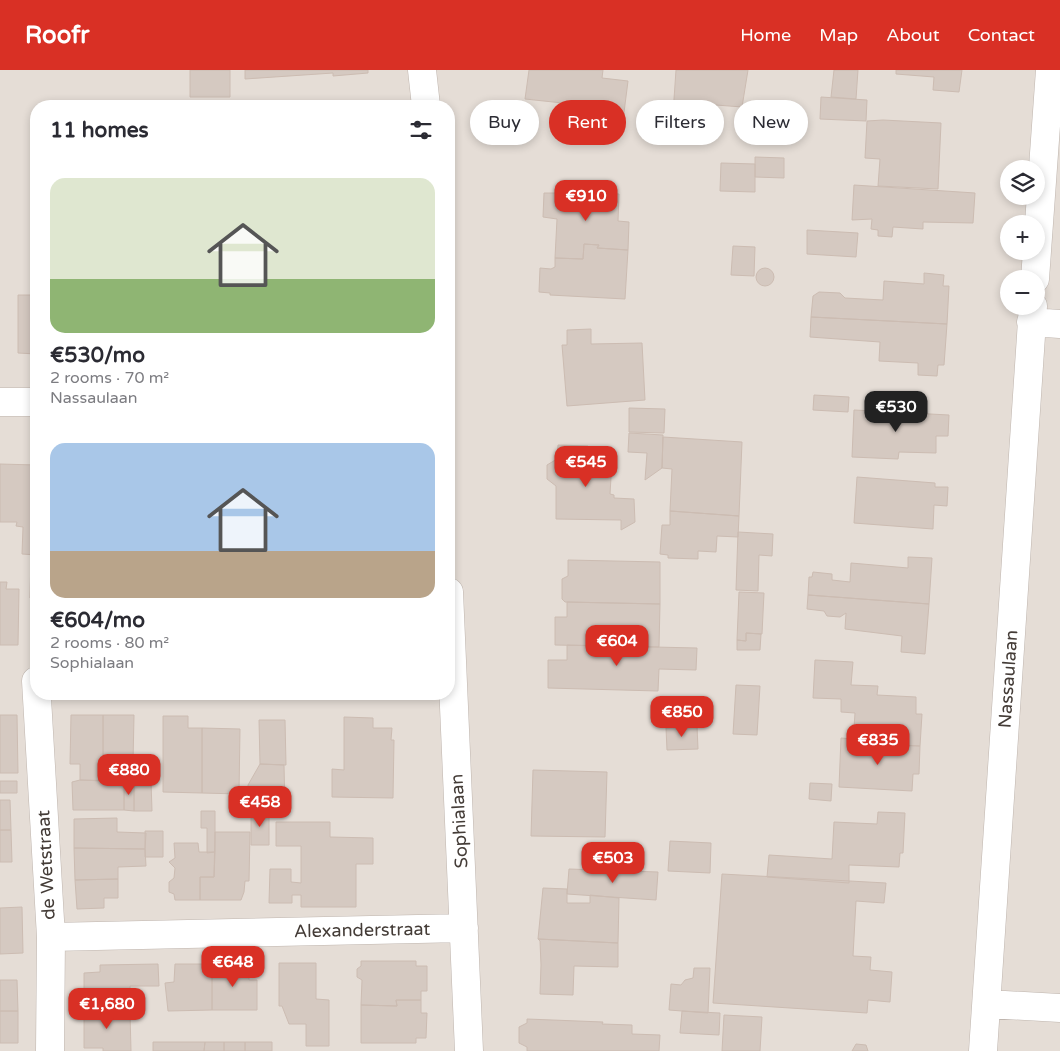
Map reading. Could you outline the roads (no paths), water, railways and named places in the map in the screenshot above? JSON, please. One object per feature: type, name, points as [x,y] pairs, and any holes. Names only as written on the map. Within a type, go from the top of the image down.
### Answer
[{"type":"street","points":[[422,70],[425,100]]},
{"type":"street","points":[[1036,270],[1050,70]]},
{"type":"street","name":"Nassaulaan","points":[[983,1051],[1032,315]]},
{"type":"street","points":[[1035,315],[1060,324]]},
{"type":"street","points":[[0,402],[30,402]]},
{"type":"street","name":"de Wetstraat","points":[[37,700],[51,937],[50,1051]]},
{"type":"street","name":"Sophialaan","points":[[452,700],[469,1051]]},
{"type":"street","name":"Alexanderstraat","points":[[51,937],[464,928]]},
{"type":"street","points":[[986,1004],[1060,1008]]}]
